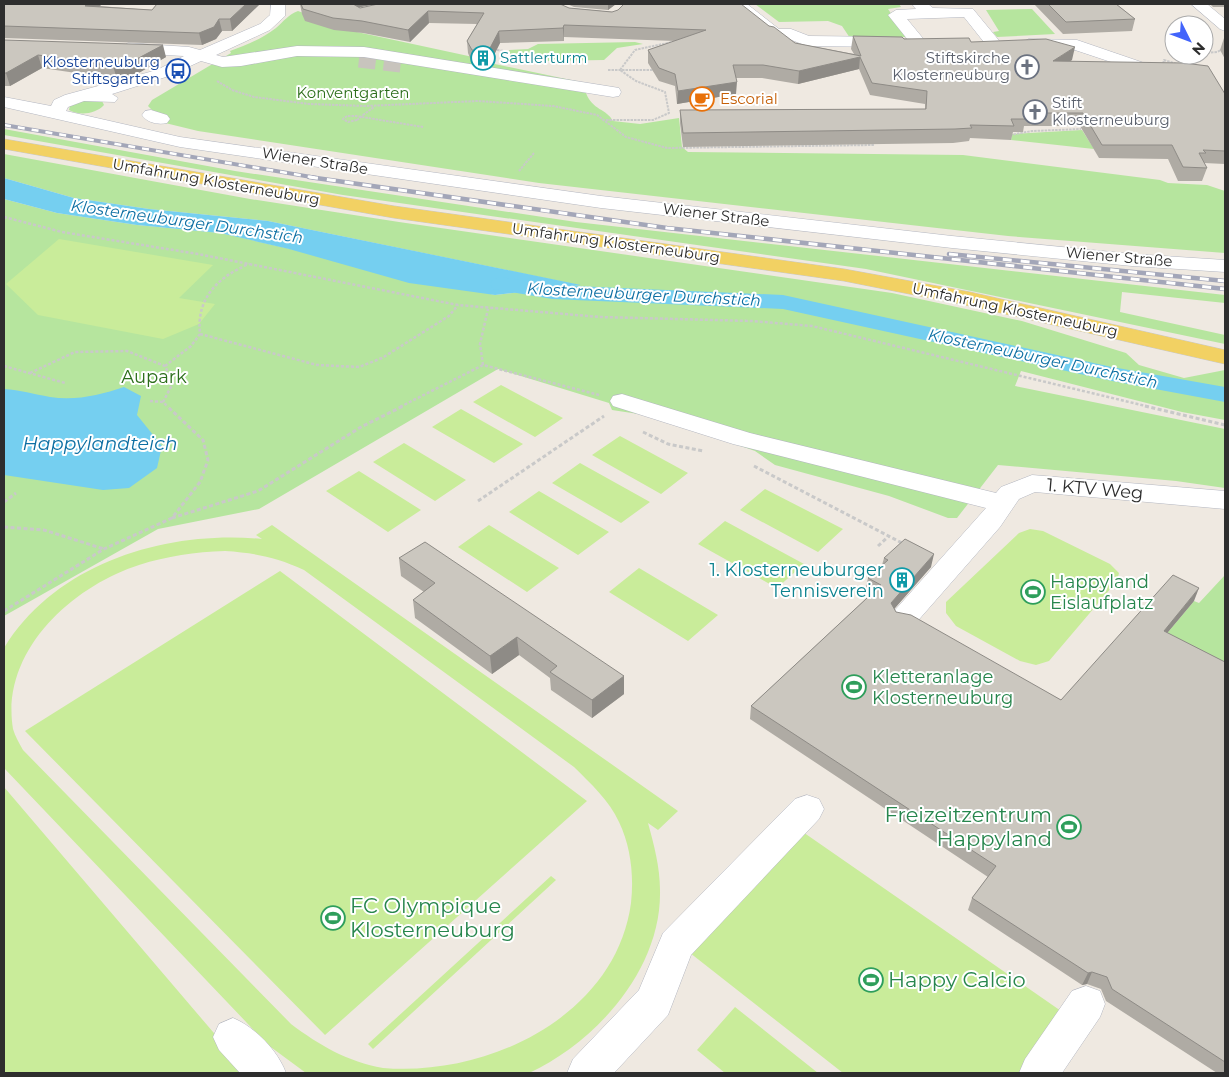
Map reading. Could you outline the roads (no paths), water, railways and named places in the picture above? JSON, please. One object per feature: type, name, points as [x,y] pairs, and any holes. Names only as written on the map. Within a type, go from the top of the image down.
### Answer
[{"type":"main road","name":"Umfahrung Klosterneuburg","points":[[4,144],[394,212],[844,275],[970,299],[1225,356]]},
{"type":"street","points":[[738,4],[775,34],[791,34],[807,41],[937,42]]},
{"type":"street","points":[[1198,4],[1225,26]]},
{"type":"street","points":[[918,42],[896,15],[924,8],[968,12],[992,43]]},
{"type":"street","points":[[90,95],[163,73],[200,55],[231,44],[265,28],[282,10]]},
{"type":"street","points":[[974,43],[1076,45],[1141,67]]},
{"type":"street","points":[[113,48],[189,52],[222,62],[329,56],[359,59]]},
{"type":"street","points":[[222,62],[297,51],[364,52],[613,92]]},
{"type":"street","points":[[115,104],[145,87],[163,73]]},
{"type":"street","name":"Wiener Straße","points":[[4,101],[72,98],[90,95],[107,97],[128,117],[147,127],[209,145]]},
{"type":"street","points":[[57,113],[58,106],[72,98]]},
{"type":"street","name":"Wiener Straße","points":[[4,101],[57,113],[63,117],[102,122],[144,135],[431,179],[601,202],[952,242],[1132,260],[1225,266]]},
{"type":"street","name":"Wiener Straße","points":[[76,118],[100,114],[115,104]]},
{"type":"street","points":[[615,407],[1002,503]]},
{"type":"street","name":"1. KTV Weg","points":[[905,617],[990,521],[1010,493],[1032,483],[1225,500]]},
{"type":"street","points":[[587,1073],[654,1002],[676,945],[807,809]]},
{"type":"street","points":[[1039,1073],[1086,1004]]},
{"type":"street","points":[[233,1037],[266,1073]]},
{"type":"water","points":[[4,178],[74,198],[149,209],[268,221],[581,285],[495,295],[409,283],[289,249],[220,233],[137,225],[57,213],[4,199]]},
{"type":"water","name":"Happylandteich","points":[[124,387],[141,396],[137,415],[162,446],[157,468],[129,488],[103,490],[4,475],[4,389],[50,397],[79,398]]},
{"type":"waterway","name":"Klosterneuburger Durchstich","points":[[501,284],[552,292],[783,302],[1112,374],[1225,395]]},
{"type":"tunnel","points":[[359,59],[401,64]]},
{"type":"railway","points":[[4,125],[317,178]]},
{"type":"railway","points":[[309,177],[667,228],[1225,289]]},
{"type":"railway","points":[[949,254],[1225,281]]},
{"type":"place","name":"Sattlerturm","points":[[483,58]]},
{"type":"place","name":"Stiftskirche Klosterneuburg","points":[[1027,67]]},
{"type":"place","name":"Klosterneuburg Stiftsgarten","points":[[178,71]]},
{"type":"place","name":"Escorial","points":[[702,99]]},
{"type":"place","name":"Stift Klosterneuburg","points":[[1035,112]]},
{"type":"place","name":"1. Klosterneuburger Tennisverein","points":[[902,580]]},
{"type":"place","name":"Happyland Eislaufplatz","points":[[1033,592]]},
{"type":"place","name":"Kletteranlage Klosterneuburg","points":[[854,687]]},
{"type":"place","name":"Freizeitzentrum Happyland","points":[[1069,827]]},
{"type":"place","name":"FC Olympique Klosterneuburg","points":[[333,918]]},
{"type":"place","name":"Happy Calcio","points":[[871,980]]},
{"type":"park label","name":"Konventgarten","points":[[353,93]]},
{"type":"park label","name":"Aupark","points":[[154,377]]}]
